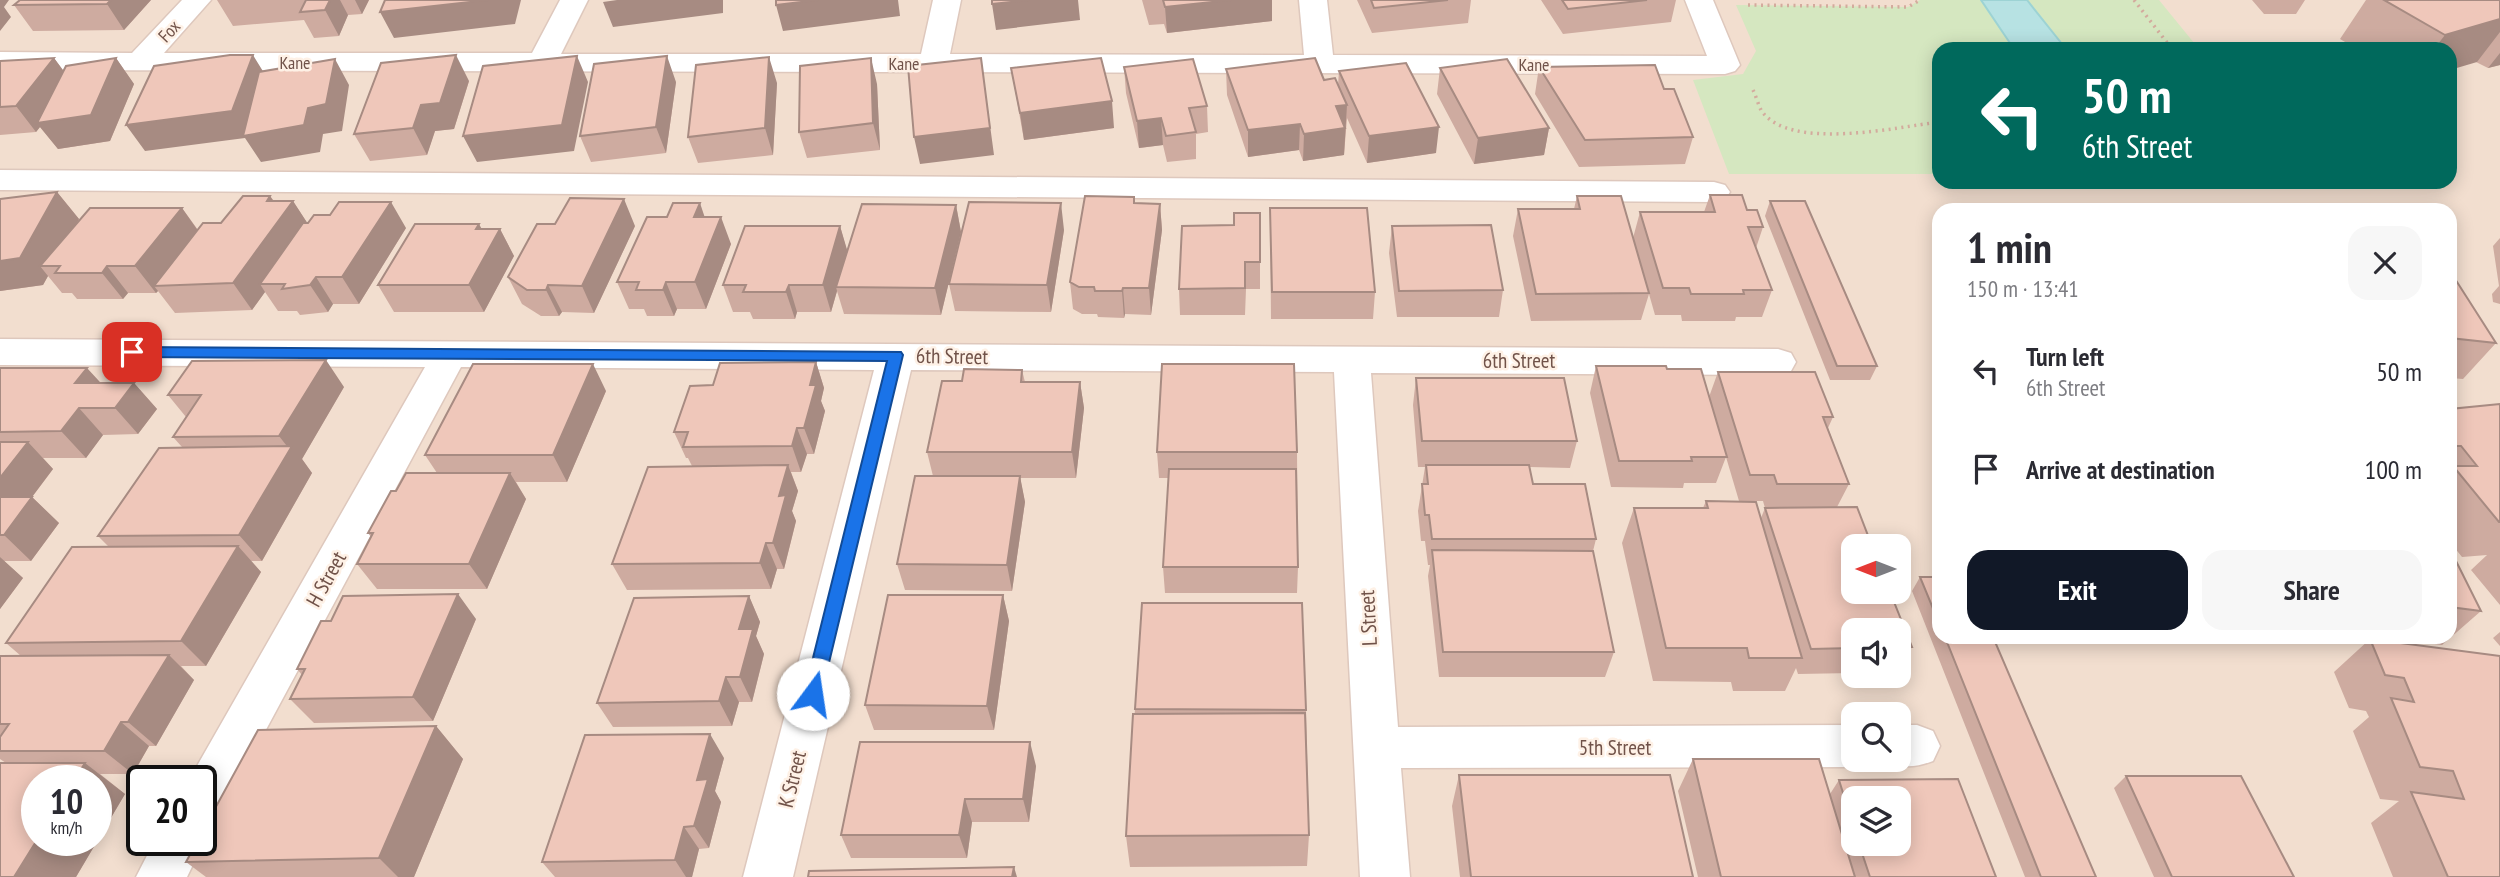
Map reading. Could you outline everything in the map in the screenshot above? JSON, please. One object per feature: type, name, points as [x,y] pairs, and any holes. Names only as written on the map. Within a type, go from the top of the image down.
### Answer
[{"type":"lane","name":"Fox","points":[[140,61],[197,0]]},
{"type":"lane","points":[[542,62],[574,0]]},
{"type":"lane","points":[[934,63],[947,0]]},
{"type":"lane","points":[[1313,0],[1319,64]]},
{"type":"lane","points":[[1700,2],[1725,65]]},
{"type":"lane","name":"Kane","points":[[0,61],[1725,65]]},
{"type":"lane","points":[[0,180],[1714,192]]},
{"type":"lane","name":"6th Street","points":[[0,352],[1778,362]]},
{"type":"lane","name":"H Street","points":[[217,775],[451,353]]},
{"type":"lane","name":"K Street","points":[[768,877],[896,355]]},
{"type":"lane","name":"L Street","points":[[1352,359],[1385,877]]},
{"type":"lane","name":"5th Street","points":[[1376,748],[1841,746]]},
{"type":"lane","points":[[161,877],[172,856]]},
{"type":"path","points":[[1700,2],[1908,7],[1920,0]]},
{"type":"path","points":[[2134,0],[2167,42]]},
{"type":"path","points":[[1725,65],[1743,75],[1753,90],[1755,104],[1772,121],[1807,133],[1845,134],[1932,123]]},
{"type":"shaded area","points":[[0,0],[2500,0],[2500,877],[0,877]]},
{"type":"green space","points":[[1920,0],[2159,0],[2193,42],[1932,42],[1932,174],[1729,174],[1693,80],[1743,74],[1756,51],[1736,5],[1908,7]]},
{"type":"water","points":[[1981,0],[2027,0],[2060,42],[2009,42]]},
{"type":"building","points":[[20,0],[111,0],[107,4],[14,5]]},
{"type":"building","points":[[306,0],[330,0],[325,10],[300,12]]},
{"type":"building","points":[[385,0],[488,0],[380,12]]},
{"type":"building","points":[[776,0],[818,0],[776,5]]},
{"type":"building","points":[[992,0],[1029,0],[992,4]]},
{"type":"building","points":[[1163,0],[1231,0],[1165,7]]},
{"type":"building","points":[[1371,0],[1448,0],[1374,8]]},
{"type":"building","points":[[1562,0],[1647,0],[1568,9]]},
{"type":"building","points":[[2384,0],[2500,0],[2500,19],[2445,35]]},
{"type":"building","points":[[230,55],[253,55],[232,111],[126,125],[154,66]]},
{"type":"building","points":[[456,55],[440,103],[421,105],[413,128],[354,134],[381,63]]},
{"type":"building","points":[[577,56],[562,125],[463,136],[483,66]]},
{"type":"building","points":[[667,56],[656,127],[580,136],[594,64]]},
{"type":"building","points":[[769,57],[765,128],[688,137],[696,65]]},
{"type":"building","points":[[54,58],[16,106],[0,107],[0,61]]},
{"type":"building","points":[[116,58],[91,115],[37,123],[66,66]]},
{"type":"building","points":[[871,58],[873,123],[799,132],[800,66]]},
{"type":"building","points":[[981,58],[990,128],[914,137],[908,66]]},
{"type":"building","points":[[1101,58],[1112,101],[1020,113],[1011,68]]},
{"type":"building","points":[[1315,58],[1324,80],[1335,78],[1347,105],[1336,106],[1345,128],[1304,134],[1300,124],[1248,130],[1226,69]]},
{"type":"building","points":[[335,59],[326,104],[308,108],[304,125],[243,136],[259,72]]},
{"type":"building","points":[[1193,59],[1207,106],[1189,108],[1196,132],[1166,136],[1161,118],[1137,121],[1124,67]]},
{"type":"building","points":[[1507,59],[1549,128],[1478,138],[1440,68]]},
{"type":"building","points":[[1406,63],[1439,127],[1369,136],[1339,71]]},
{"type":"building","points":[[1655,65],[1664,89],[1674,89],[1693,137],[1585,140],[1539,67]]},
{"type":"building","points":[[57,192],[20,258],[0,261],[0,199]]},
{"type":"building","points":[[1710,195],[1742,195],[1747,210],[1757,210],[1763,227],[1748,227],[1772,290],[1743,290],[1744,294],[1691,294],[1689,288],[1663,288],[1640,212],[1715,212]]},
{"type":"building","points":[[243,196],[270,196],[267,201],[293,201],[233,283],[154,286],[203,223],[221,223]]},
{"type":"building","points":[[1085,196],[1134,197],[1134,203],[1160,204],[1149,288],[1095,291],[1094,287],[1079,287],[1070,282]]},
{"type":"building","points":[[1577,196],[1621,196],[1649,293],[1536,294],[1518,209],[1580,209]]},
{"type":"building","points":[[570,198],[624,199],[582,286],[548,285],[546,290],[527,290],[508,277],[537,224],[555,224]]},
{"type":"building","points":[[1770,201],[1805,201],[1877,366],[1837,366]]},
{"type":"building","points":[[339,202],[391,202],[342,277],[316,277],[310,285],[282,289],[285,284],[260,284],[303,223],[308,223],[314,215],[330,215]]},
{"type":"building","points":[[969,202],[1061,203],[1047,285],[949,284]]},
{"type":"building","points":[[673,203],[700,203],[694,217],[721,217],[695,282],[666,282],[663,290],[636,290],[639,282],[617,282],[647,217],[667,217]]},
{"type":"building","points":[[862,204],[956,205],[935,288],[836,287]]},
{"type":"building","points":[[90,208],[182,208],[135,266],[107,266],[102,273],[55,273],[60,266],[40,266]]},
{"type":"building","points":[[1270,208],[1367,208],[1375,292],[1272,292]]},
{"type":"building","points":[[1234,213],[1260,213],[1260,262],[1245,262],[1245,288],[1179,289],[1182,226],[1234,225]]},
{"type":"building","points":[[415,224],[479,224],[476,229],[500,229],[469,285],[378,285]]},
{"type":"building","points":[[1491,225],[1503,290],[1399,291],[1392,226]]},
{"type":"building","points":[[745,226],[840,226],[823,285],[789,285],[786,292],[743,292],[746,285],[723,285]]},
{"type":"building","points":[[2457,282],[2496,343],[2457,339]]},
{"type":"building","points":[[326,360],[279,436],[173,437],[201,395],[168,395],[192,361]]},
{"type":"building","points":[[816,362],[810,385],[816,385],[804,428],[797,428],[792,446],[683,447],[688,432],[674,432],[690,386],[713,385],[720,363]]},
{"type":"building","points":[[473,364],[593,364],[553,455],[425,455]]},
{"type":"building","points":[[1162,364],[1294,364],[1297,452],[1157,452]]},
{"type":"building","points":[[1596,366],[1701,369],[1727,457],[1691,457],[1692,461],[1619,461]]},
{"type":"building","points":[[0,368],[87,368],[75,383],[134,383],[115,408],[79,408],[61,431],[0,432]]},
{"type":"building","points":[[964,369],[1022,370],[1021,382],[1080,382],[1072,452],[927,452],[942,381],[962,381]]},
{"type":"building","points":[[1718,372],[1815,372],[1833,417],[1823,417],[1849,484],[1777,484],[1774,475],[1750,475]]},
{"type":"building","points":[[1416,378],[1564,378],[1577,441],[1422,441]]},
{"type":"building","points":[[2500,404],[2500,522],[2457,471],[2457,466],[2477,466],[2461,446],[2457,446],[2457,408]]},
{"type":"building","points":[[0,442],[28,442],[0,478]]},
{"type":"building","points":[[292,446],[239,535],[98,536],[159,448]]},
{"type":"building","points":[[788,465],[779,496],[786,495],[773,543],[766,543],[760,563],[612,564],[648,467]]},
{"type":"building","points":[[1426,465],[1529,465],[1533,484],[1585,484],[1596,539],[1432,539],[1429,515],[1425,515],[1422,484],[1428,484]]},
{"type":"building","points":[[1169,469],[1296,469],[1298,567],[1163,567]]},
{"type":"building","points":[[406,473],[510,473],[469,564],[357,564],[373,533],[368,533],[391,491],[396,491]]},
{"type":"building","points":[[915,476],[1020,476],[1007,565],[897,564]]},
{"type":"building","points":[[0,497],[32,497],[4,535],[0,535]]},
{"type":"building","points":[[1706,501],[1756,502],[1802,658],[1749,658],[1747,648],[1666,648],[1634,508],[1708,508]]},
{"type":"building","points":[[1857,507],[1867,534],[1841,534],[1841,604],[1895,604],[1900,618],[1841,618],[1841,648],[1811,649],[1765,508]]},
{"type":"building","points":[[238,546],[181,641],[6,643],[72,547]]},
{"type":"building","points":[[1432,550],[1593,551],[1614,652],[1443,652]]},
{"type":"building","points":[[2457,563],[2481,611],[2457,608]]},
{"type":"building","points":[[1920,577],[1932,577],[1932,606]]},
{"type":"building","points":[[458,594],[413,697],[290,699],[305,669],[297,669],[321,621],[331,621],[343,596]]},
{"type":"building","points":[[888,595],[1003,595],[987,706],[865,705]]},
{"type":"building","points":[[749,596],[739,629],[753,629],[740,677],[726,677],[719,701],[597,703],[634,598]]},
{"type":"building","points":[[1142,603],[1302,603],[1306,710],[1135,709]]},
{"type":"building","points":[[1948,644],[1996,644],[2096,877],[2041,877]]},
{"type":"building","points":[[2372,644],[2408,644],[2500,656],[2500,877],[2448,877],[2411,792],[2464,799],[2453,771],[2420,767],[2391,698],[2414,702],[2404,678],[2385,675]]},
{"type":"building","points":[[169,655],[128,722],[121,722],[104,751],[0,751],[0,737],[9,724],[0,724],[0,656]]},
{"type":"building","points":[[1305,713],[1309,835],[1126,836],[1133,714]]},
{"type":"building","points":[[436,726],[379,858],[186,862],[189,856],[217,856],[217,805],[258,730]]},
{"type":"building","points":[[710,734],[697,780],[708,779],[694,826],[684,827],[675,860],[542,862],[585,735]]},
{"type":"building","points":[[860,742],[1030,742],[1023,799],[965,799],[959,835],[841,835]]},
{"type":"building","points":[[1693,759],[1819,759],[1841,831],[1841,856],[1849,856],[1855,877],[1721,877]]},
{"type":"building","points":[[0,763],[85,763],[21,765],[21,856],[27,856],[14,877],[0,877]]},
{"type":"building","points":[[1459,775],[1670,775],[1693,877],[1471,877]]},
{"type":"building","points":[[2126,776],[2241,776],[2294,877],[2172,877]]},
{"type":"building","points":[[1958,779],[1996,877],[1870,877],[1863,856],[1911,856],[1911,786],[1841,786],[1839,780]]},
{"type":"building","points":[[1014,867],[1012,877],[808,877],[809,871]]},
{"type":"route","points":[[132,352],[896,355],[813,694]]}]
